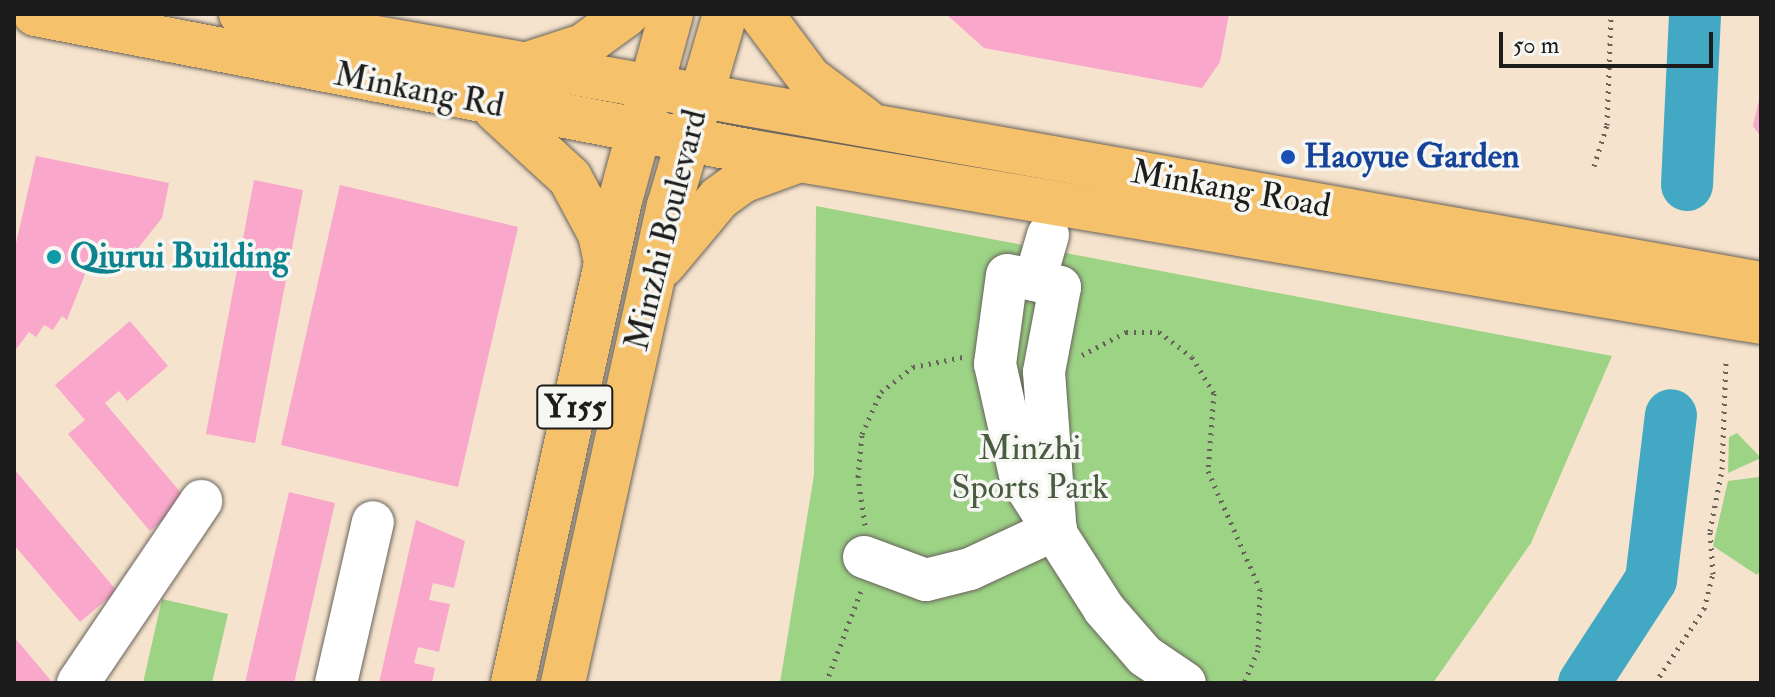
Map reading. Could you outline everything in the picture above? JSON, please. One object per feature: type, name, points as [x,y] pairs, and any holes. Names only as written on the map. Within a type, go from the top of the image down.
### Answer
[{"type":"main road","name":"Minkang Rd","points":[[35,14],[486,103],[803,160]]},
{"type":"main road","name":"Minkang Rd","points":[[241,14],[700,96]]},
{"type":"main road","points":[[523,65],[583,46],[627,14]]},
{"type":"main road","name":"Minzhi Boulevard","points":[[513,683],[606,266],[638,131],[671,14]]},
{"type":"main road","name":"Minzhi Boulevard","points":[[563,683],[651,284],[687,140],[725,14]]},
{"type":"main road","points":[[761,14],[809,78],[874,125]]},
{"type":"main road","name":"Minkang Road","points":[[700,96],[1761,284]]},
{"type":"main road","points":[[486,103],[530,134],[570,178],[600,234],[606,266]]},
{"type":"main road","points":[[651,284],[719,198],[771,167],[803,160]]},
{"type":"main road","name":"Minkang Road","points":[[803,160],[1761,322]]},
{"type":"main road","points":[[1083,207],[1090,164]]},
{"type":"street","points":[[1035,280],[1048,235]]},
{"type":"street","points":[[1056,529],[1044,372],[1060,287],[1007,275],[995,364],[1021,479],[1056,529],[1104,609],[1145,656],[1185,683]]},
{"type":"street","points":[[78,683],[201,501]]},
{"type":"street","points":[[336,683],[373,522]]},
{"type":"street","points":[[864,557],[926,580],[970,569],[1056,529]]},
{"type":"path","points":[[1594,166],[1607,125],[1611,14]]},
{"type":"path","points":[[1044,372],[1126,332],[1159,332],[1192,357],[1214,393],[1208,471],[1260,589],[1258,650],[1244,683]]},
{"type":"path","points":[[826,683],[856,618],[864,557],[862,434],[881,392],[913,367],[948,356],[995,364]]},
{"type":"path","points":[[1655,683],[1704,609],[1713,574],[1710,531],[1722,469],[1726,358]]},
{"type":"green space","name":"Minzhi Sports Park","points":[[816,206],[1612,356],[1531,543],[1433,683],[780,683],[814,475]]},
{"type":"green space","points":[[1737,433],[1761,458],[1728,473],[1729,437]]},
{"type":"green space","points":[[1759,477],[1761,570],[1757,575],[1713,546],[1728,481]]},
{"type":"green space","points":[[162,599],[228,614],[212,683],[143,683]]},
{"type":"building","points":[[946,14],[1229,14],[1220,62],[1202,88],[984,48]]},
{"type":"building","points":[[1761,91],[1761,137],[1753,126]]},
{"type":"building","name":"Qiurui Building","points":[[36,156],[169,183],[162,218],[135,252],[97,244],[67,320],[62,316],[53,330],[44,325],[36,337],[29,332],[14,352],[14,252]]},
{"type":"building","points":[[254,180],[303,190],[255,443],[206,434]]},
{"type":"building","points":[[340,185],[518,227],[458,487],[281,445]]},
{"type":"building","points":[[130,321],[168,366],[127,401],[119,391],[105,403],[187,500],[150,531],[68,434],[85,420],[55,385]]},
{"type":"building","points":[[14,469],[117,591],[80,622],[14,545]]},
{"type":"building","points":[[289,492],[335,503],[294,683],[245,683]]},
{"type":"building","points":[[416,520],[465,541],[454,588],[433,583],[429,600],[450,604],[439,652],[418,647],[414,663],[435,668],[432,683],[379,683]]},
{"type":"building","points":[[14,637],[53,683],[14,683]]},
{"type":"waterway","points":[[1687,185],[1695,14]]},
{"type":"waterway","points":[[1584,683],[1651,580],[1671,415]]},
{"type":"place","name":"Haoyue Garden","points":[[1288,157]]},
{"type":"place","name":"Qiurui Building","points":[[54,257]]}]
